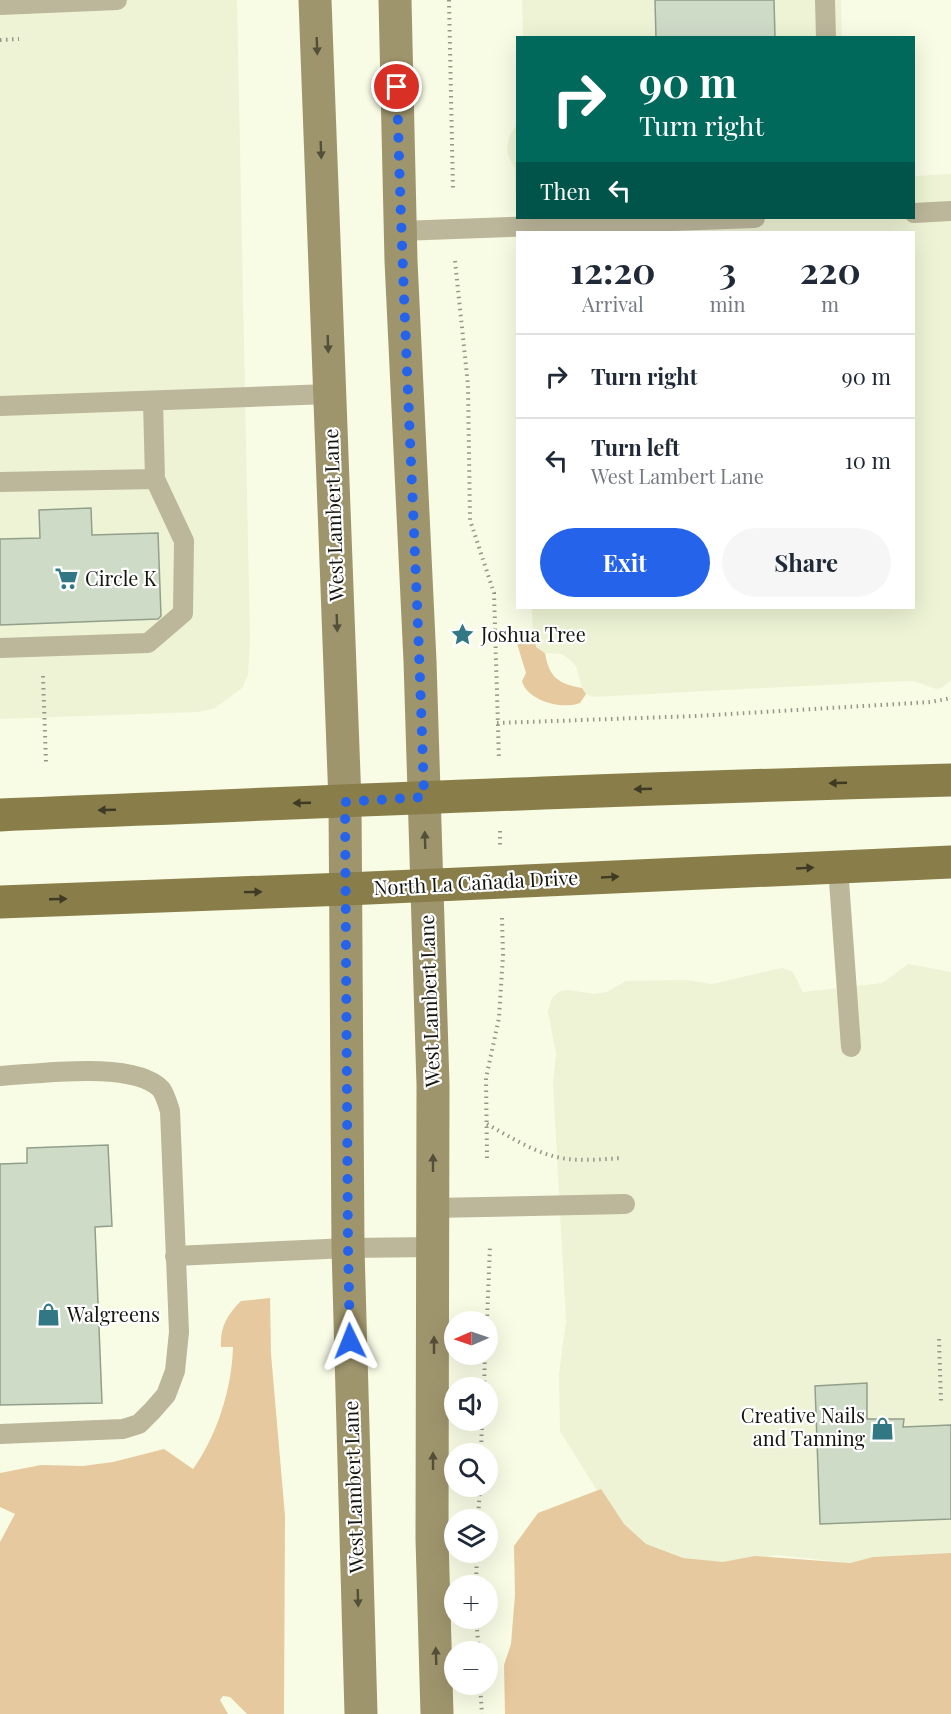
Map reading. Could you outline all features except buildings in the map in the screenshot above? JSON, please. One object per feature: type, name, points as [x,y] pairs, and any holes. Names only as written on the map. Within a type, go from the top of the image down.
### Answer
[{"type":"main road","name":"West Lambert Lane","points":[[315,0],[345,802],[348,1248],[361,1714]]},
{"type":"main road","name":"West Lambert Lane","points":[[395,0],[400,231],[420,661],[433,1085],[432,1539],[437,1714]]},
{"type":"main road","points":[[0,814],[345,802],[424,797],[951,780]]},
{"type":"main road","name":"North La Cañada Drive","points":[[0,902],[951,862]]},
{"type":"lane","points":[[0,5],[117,0]]},
{"type":"lane","points":[[825,0],[826,36]]},
{"type":"lane","points":[[915,213],[951,211]]},
{"type":"lane","points":[[400,231],[728,219]]},
{"type":"lane","points":[[0,406],[329,394]]},
{"type":"lane","points":[[0,648],[148,643],[183,613],[184,541],[155,479],[153,402]]},
{"type":"lane","points":[[0,482],[155,479]]},
{"type":"lane","points":[[838,867],[851,1047]]},
{"type":"lane","points":[[0,1076],[111,1071],[136,1075],[161,1089],[170,1111],[179,1332],[175,1371],[166,1395],[139,1424],[123,1429],[0,1434]]},
{"type":"lane","points":[[433,1208],[625,1204]]},
{"type":"lane","points":[[176,1256],[348,1248],[434,1247]]},
{"type":"path","points":[[449,0],[453,191]]},
{"type":"path","points":[[0,40],[19,39]]},
{"type":"path","points":[[455,261],[468,385],[470,520],[494,593],[498,737]]},
{"type":"path","points":[[42,646],[46,762]]},
{"type":"path","points":[[497,723],[696,716],[931,702],[951,698]]},
{"type":"path","points":[[487,1158],[486,1078],[499,1018],[503,955],[502,926]]},
{"type":"path","points":[[486,1123],[534,1150],[548,1155],[583,1160],[623,1158]]},
{"type":"path","points":[[487,1311],[490,1245]]},
{"type":"path","points":[[939,1339],[941,1402]]},
{"type":"path","points":[[481,1695],[482,1714]]},
{"type":"shaded area","points":[[0,0],[237,0],[250,640],[248,675],[242,688],[215,708],[199,712],[0,719]]},
{"type":"shaded area","points":[[522,0],[841,0],[842,36],[523,36]]},
{"type":"shaded area","points":[[516,126],[516,211],[515,169],[508,155],[507,146]]},
{"type":"shaded area","points":[[951,174],[951,681],[936,689],[914,681],[593,697],[586,694],[582,688],[576,666],[570,660],[562,654],[545,653],[536,647],[533,640],[532,609],[915,609],[915,231],[516,231],[516,219],[915,219],[915,176]]},
{"type":"shaded area","points":[[524,631],[533,631],[536,647],[545,653],[549,668],[556,678],[582,688],[586,694],[580,703],[564,705],[546,702],[538,699],[525,688],[522,681],[526,673],[516,640],[517,635]]},
{"type":"shaded area","points":[[908,964],[951,972],[951,1553],[873,1557],[850,1563],[777,1555],[722,1565],[682,1561],[643,1545],[611,1513],[560,1431],[559,1374],[566,1321],[553,1084],[556,1054],[548,1011],[552,998],[560,991],[569,990],[594,994],[607,992],[626,981],[685,980],[712,984],[782,968],[792,971],[803,992],[882,983]]},
{"type":"shaded area","points":[[270,1298],[271,1354],[285,1516],[284,1714],[247,1714],[230,1697],[223,1696],[220,1700],[228,1714],[0,1714],[0,1542],[15,1514],[0,1507],[0,1473],[41,1465],[83,1466],[113,1462],[164,1449],[193,1469],[216,1427],[230,1379],[233,1347],[221,1347],[225,1322],[241,1301]]},
{"type":"shaded area","points":[[601,1489],[624,1524],[646,1544],[683,1558],[723,1562],[755,1556],[850,1563],[873,1557],[951,1553],[951,1714],[505,1714],[504,1665],[511,1644],[515,1595],[514,1546],[538,1513]]},
{"type":"place","name":"Circle K","points":[[67,579]]},
{"type":"place","name":"Joshua Tree","points":[[463,635]]},
{"type":"place","name":"Walgreens","points":[[49,1315]]},
{"type":"place","name":"Creative Nails and Tanning","points":[[883,1428]]},
{"type":"route","points":[[350,1341],[345,802],[424,797],[420,661],[401,261],[397,87]]}]
